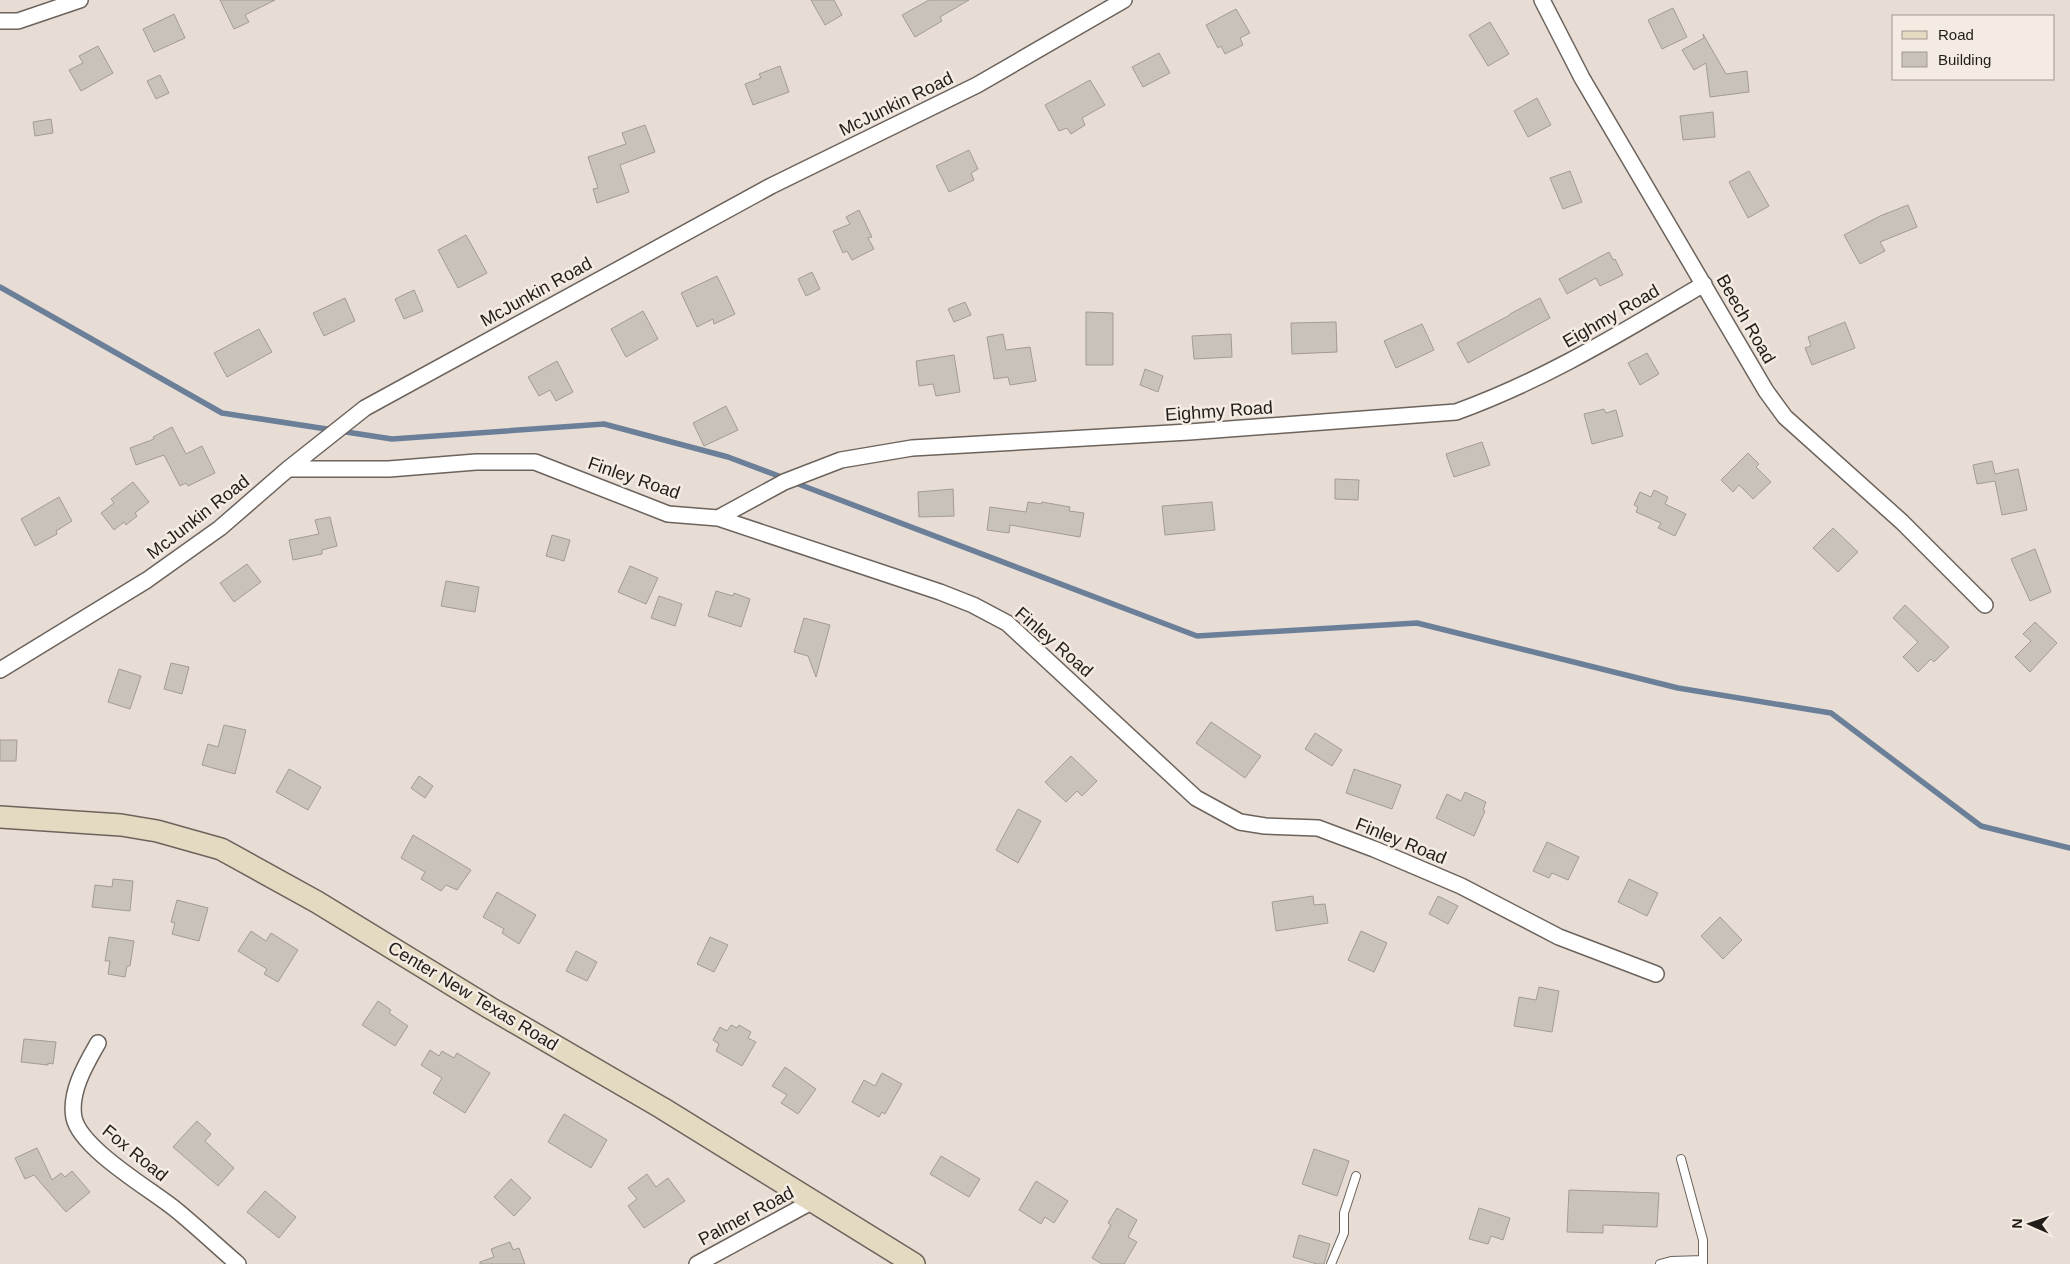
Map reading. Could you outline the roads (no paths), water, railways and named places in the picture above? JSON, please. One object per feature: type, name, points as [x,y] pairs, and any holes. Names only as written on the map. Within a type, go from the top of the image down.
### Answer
[{"type":"street","points":[[0,21],[18,21],[80,0]]},
{"type":"street","name":"McJunkin Road","points":[[0,670],[147,580],[220,528],[288,469],[365,408],[771,186],[977,85],[1124,0]]},
{"type":"street","name":"Beech Road","points":[[1542,0],[1582,78],[1766,391],[1785,417],[1902,522],[1985,605]]},
{"type":"street","name":"Eighmy Road","points":[[718,518],[784,482],[841,460],[912,448],[1189,432],[1456,412],[1497,397],[1557,369],[1615,338],[1704,284]]},
{"type":"street","name":"Finley Road","points":[[288,469],[389,469],[476,462],[535,462],[668,514],[718,518],[940,592],[973,605],[1007,623],[1196,798],[1240,822],[1265,826],[1318,828],[1374,849],[1461,886],[1559,937],[1656,974]]},
{"type":"street","name":"Center New Texas Road","points":[[0,817],[121,825],[157,831],[221,849],[317,902],[813,1201],[914,1264]]},
{"type":"street","name":"Fox Road","points":[[98,1043],[78,1084],[74,1101],[74,1119],[80,1130],[96,1150],[175,1209],[238,1264]]},
{"type":"street","name":"Palmer Road","points":[[697,1264],[813,1201]]},
{"type":"lane","points":[[1660,1264],[1671,1261],[1703,1262],[1703,1240],[1681,1159]]},
{"type":"lane","points":[[1331,1264],[1344,1233],[1344,1213],[1356,1176]]},
{"type":"waterway","points":[[0,287],[222,413],[392,439],[604,424],[728,457],[784,478]]},
{"type":"waterway","points":[[793,482],[1197,636],[1417,623],[1678,688],[1831,713],[1981,826],[2070,848]]}]
